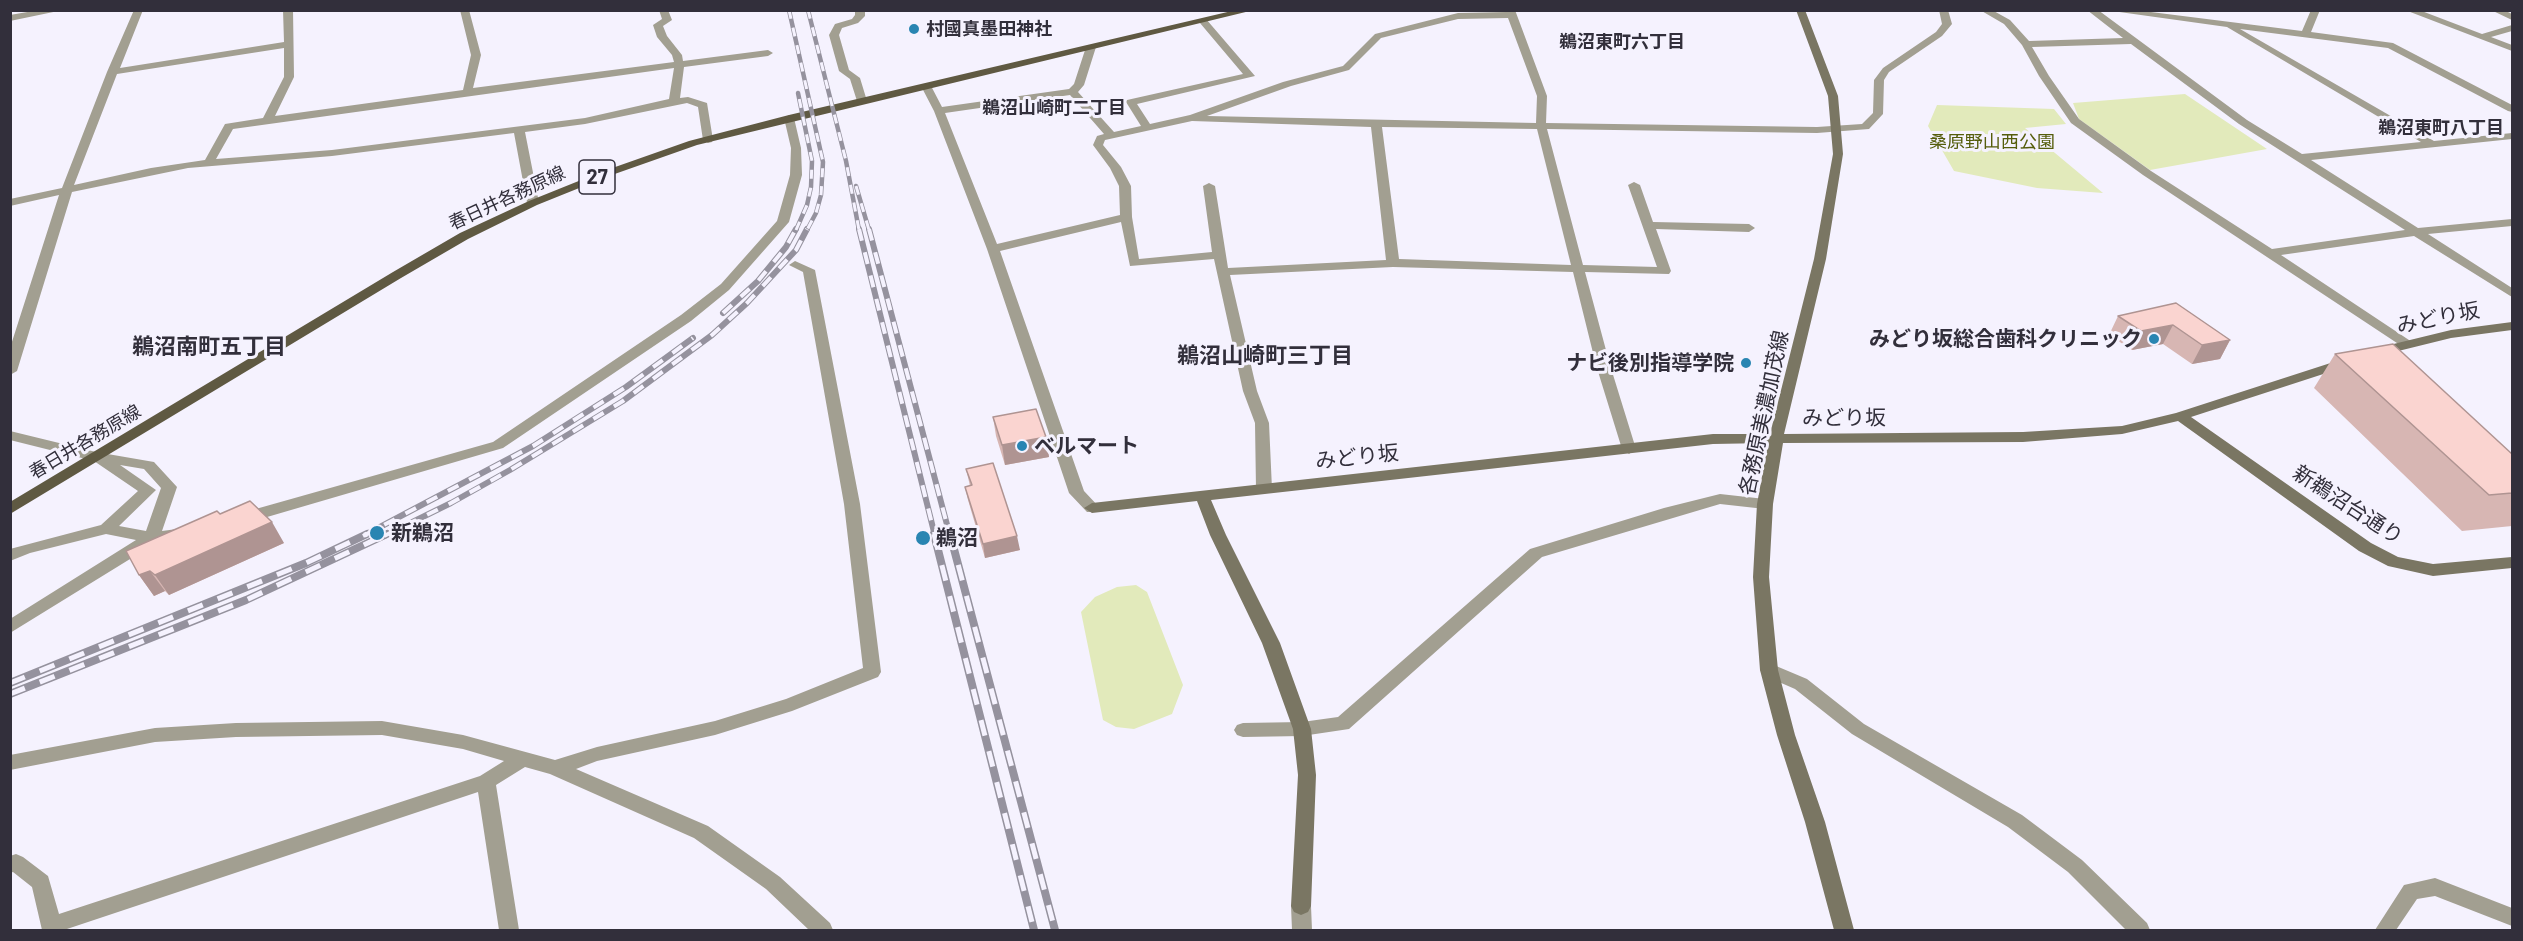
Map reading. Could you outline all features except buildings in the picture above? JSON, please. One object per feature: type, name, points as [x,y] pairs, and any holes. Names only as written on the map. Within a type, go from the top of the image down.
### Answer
[{"type":"main road","name":"春日井各務原線","points":[[10,509],[436,253],[532,203],[605,174],[708,140],[789,118],[859,105],[1250,10]]},
{"type":"street","points":[[10,18],[59,10]]},
{"type":"street","points":[[10,371],[74,166],[139,10]]},
{"type":"street","points":[[267,121],[289,77],[288,10]]},
{"type":"street","points":[[464,10],[476,55],[467,92]]},
{"type":"street","points":[[663,10],[667,20],[658,25],[662,37],[677,55],[679,64],[674,101]]},
{"type":"street","points":[[859,105],[855,78],[844,71],[834,35],[838,26],[855,21],[860,16],[860,10]]},
{"type":"street","name":"各務原美濃加茂線","points":[[1800,10],[1833,96],[1838,154],[1820,259],[1776,439],[1766,504],[1761,577],[1769,670],[1786,735],[1815,822],[1844,930]]},
{"type":"street","points":[[1193,118],[1215,121],[1837,131],[1865,127],[1878,114],[1879,80],[1886,70],[1939,34],[1947,24],[1942,10]]},
{"type":"street","points":[[1984,10],[2007,22],[2026,44],[2044,76],[2075,121],[2147,173],[2408,344]]},
{"type":"street","points":[[2091,10],[2243,122],[2512,293]]},
{"type":"street","points":[[2109,10],[2391,45],[2512,109]]},
{"type":"street","points":[[2306,34],[2316,10]]},
{"type":"street","points":[[2409,10],[2512,48]]},
{"type":"street","points":[[2495,10],[2512,16]]},
{"type":"street","points":[[1219,255],[1134,263],[1126,217],[1125,186],[1115,167],[1098,145],[1101,138],[1193,118],[1287,84],[1346,68],[1377,36],[1458,16],[1511,13],[1542,96],[1541,125],[1603,365],[1629,449]]},
{"type":"street","points":[[1148,129],[1131,102],[1250,76],[1203,21]]},
{"type":"street","points":[[2226,25],[2432,144]]},
{"type":"street","points":[[2481,37],[2512,28]]},
{"type":"street","points":[[2026,44],[2131,40]]},
{"type":"street","points":[[112,72],[288,45]]},
{"type":"street","points":[[939,111],[1072,92],[1078,85],[1091,47]]},
{"type":"street","points":[[208,164],[230,126],[768,52]]},
{"type":"street","points":[[926,87],[939,111],[993,249],[1126,217]]},
{"type":"street","points":[[1072,92],[1111,135]]},
{"type":"street","points":[[853,93],[859,105]]},
{"type":"street","points":[[10,203],[67,192],[151,171],[332,153],[585,121],[674,101],[688,100],[703,105],[708,140]]},
{"type":"street","points":[[226,523],[498,445],[686,318],[725,287],[783,222],[796,175],[796,148],[789,118]]},
{"type":"street","points":[[1376,123],[1393,263]]},
{"type":"street","points":[[519,129],[532,203]]},
{"type":"street","points":[[2299,158],[2512,136]]},
{"type":"street","points":[[2496,138],[2512,147]]},
{"type":"street","points":[[1209,186],[1219,255],[1250,391],[1262,423],[1264,489]]},
{"type":"street","points":[[1223,272],[1393,263],[1665,271],[1634,186]]},
{"type":"street","points":[[2272,253],[2416,232],[2512,222]]},
{"type":"street","points":[[1648,225],[1749,228]]},
{"type":"street","name":"みどり坂","points":[[993,249],[1077,493],[1092,508],[1713,440],[2074,435],[2122,430],[2180,416],[2354,359],[2408,344],[2451,334],[2512,326]]},
{"type":"street","points":[[555,768],[597,754],[715,728],[792,704],[872,672],[852,504],[809,270],[795,265]]},
{"type":"street","name":"新鵜沼台通り","points":[[2180,416],[2366,547],[2394,562],[2433,570],[2512,563]]},
{"type":"street","points":[[10,435],[96,457],[149,465],[169,487],[152,538],[10,627]]},
{"type":"street","points":[[96,457],[148,490],[106,529]]},
{"type":"street","points":[[1202,496],[1218,535],[1271,643],[1302,729],[1307,775],[1302,930]]},
{"type":"street","points":[[1243,730],[1302,729],[1343,724],[1536,553],[1669,512],[1720,499],[1766,504]]},
{"type":"street","points":[[10,556],[25,549],[106,529],[152,538],[192,532]]},
{"type":"street","points":[[1769,670],[1801,684],[1858,729],[2015,821],[2075,866],[2140,930]]},
{"type":"street","points":[[10,763],[155,735],[236,730],[382,729],[463,742],[555,768],[701,832],[773,882],[823,930]]},
{"type":"street","points":[[10,865],[16,863],[41,882],[52,928],[486,782],[524,759]]},
{"type":"street","points":[[486,782],[509,930]]},
{"type":"street","points":[[2385,930],[2411,891],[2435,887],[2512,917]]},
{"type":"green space","points":[[2185,94],[2267,149],[2150,170],[2079,119],[2073,103]]},
{"type":"green space","name":"桑原野山西公園","points":[[1937,105],[2054,109],[2066,124],[2025,128],[2103,193],[2037,188],[1954,171],[1928,126]]},
{"type":"green space","points":[[1136,585],[1147,592],[1183,685],[1172,714],[1134,729],[1116,727],[1103,720],[1081,612],[1095,597],[1117,587]]},
{"type":"railway","points":[[789,10],[823,162],[821,195],[816,213],[807,230]]},
{"type":"railway","points":[[808,10],[846,161],[859,230]]},
{"type":"railway","points":[[796,230],[807,205],[811,187],[812,161],[798,93]]},
{"type":"railway","points":[[856,186],[869,230]]},
{"type":"railway","points":[[723,313],[758,281],[786,247],[796,229]]},
{"type":"railway","points":[[384,536],[451,503],[510,470],[623,401],[712,335],[747,303],[796,250],[807,229]]},
{"type":"railway","points":[[859,229],[935,536]]},
{"type":"railway","points":[[869,229],[950,536]]},
{"type":"railway","points":[[365,535],[533,446],[626,387],[693,338]]},
{"type":"railway","points":[[10,694],[246,600],[387,534]]},
{"type":"railway","points":[[934,534],[1034,930]]},
{"type":"railway","points":[[950,534],[1055,930]]},
{"type":"railway","points":[[10,683],[306,563],[365,535]]},
{"type":"place","name":"村國真墨田神社","points":[[914,29]]},
{"type":"place","name":"みどり坂総合歯科クリニック","points":[[2154,339]]},
{"type":"place","name":"ナビ後別指導学院","points":[[1746,363]]},
{"type":"place","name":"ベルマート","points":[[1022,446]]},
{"type":"place","name":"新鵜沼","points":[[377,533]]},
{"type":"place","name":"鵜沼","points":[[923,538]]},
{"type":"district","name":"鵜沼東町六丁目","points":[[1622,42]]},
{"type":"district","name":"鵜沼山崎町二丁目","points":[[1054,108]]},
{"type":"district","name":"鵜沼東町八丁目","points":[[2441,128]]},
{"type":"district","name":"鵜沼南町五丁目","points":[[209,347]]},
{"type":"district","name":"鵜沼山崎町三丁目","points":[[1265,356]]}]
